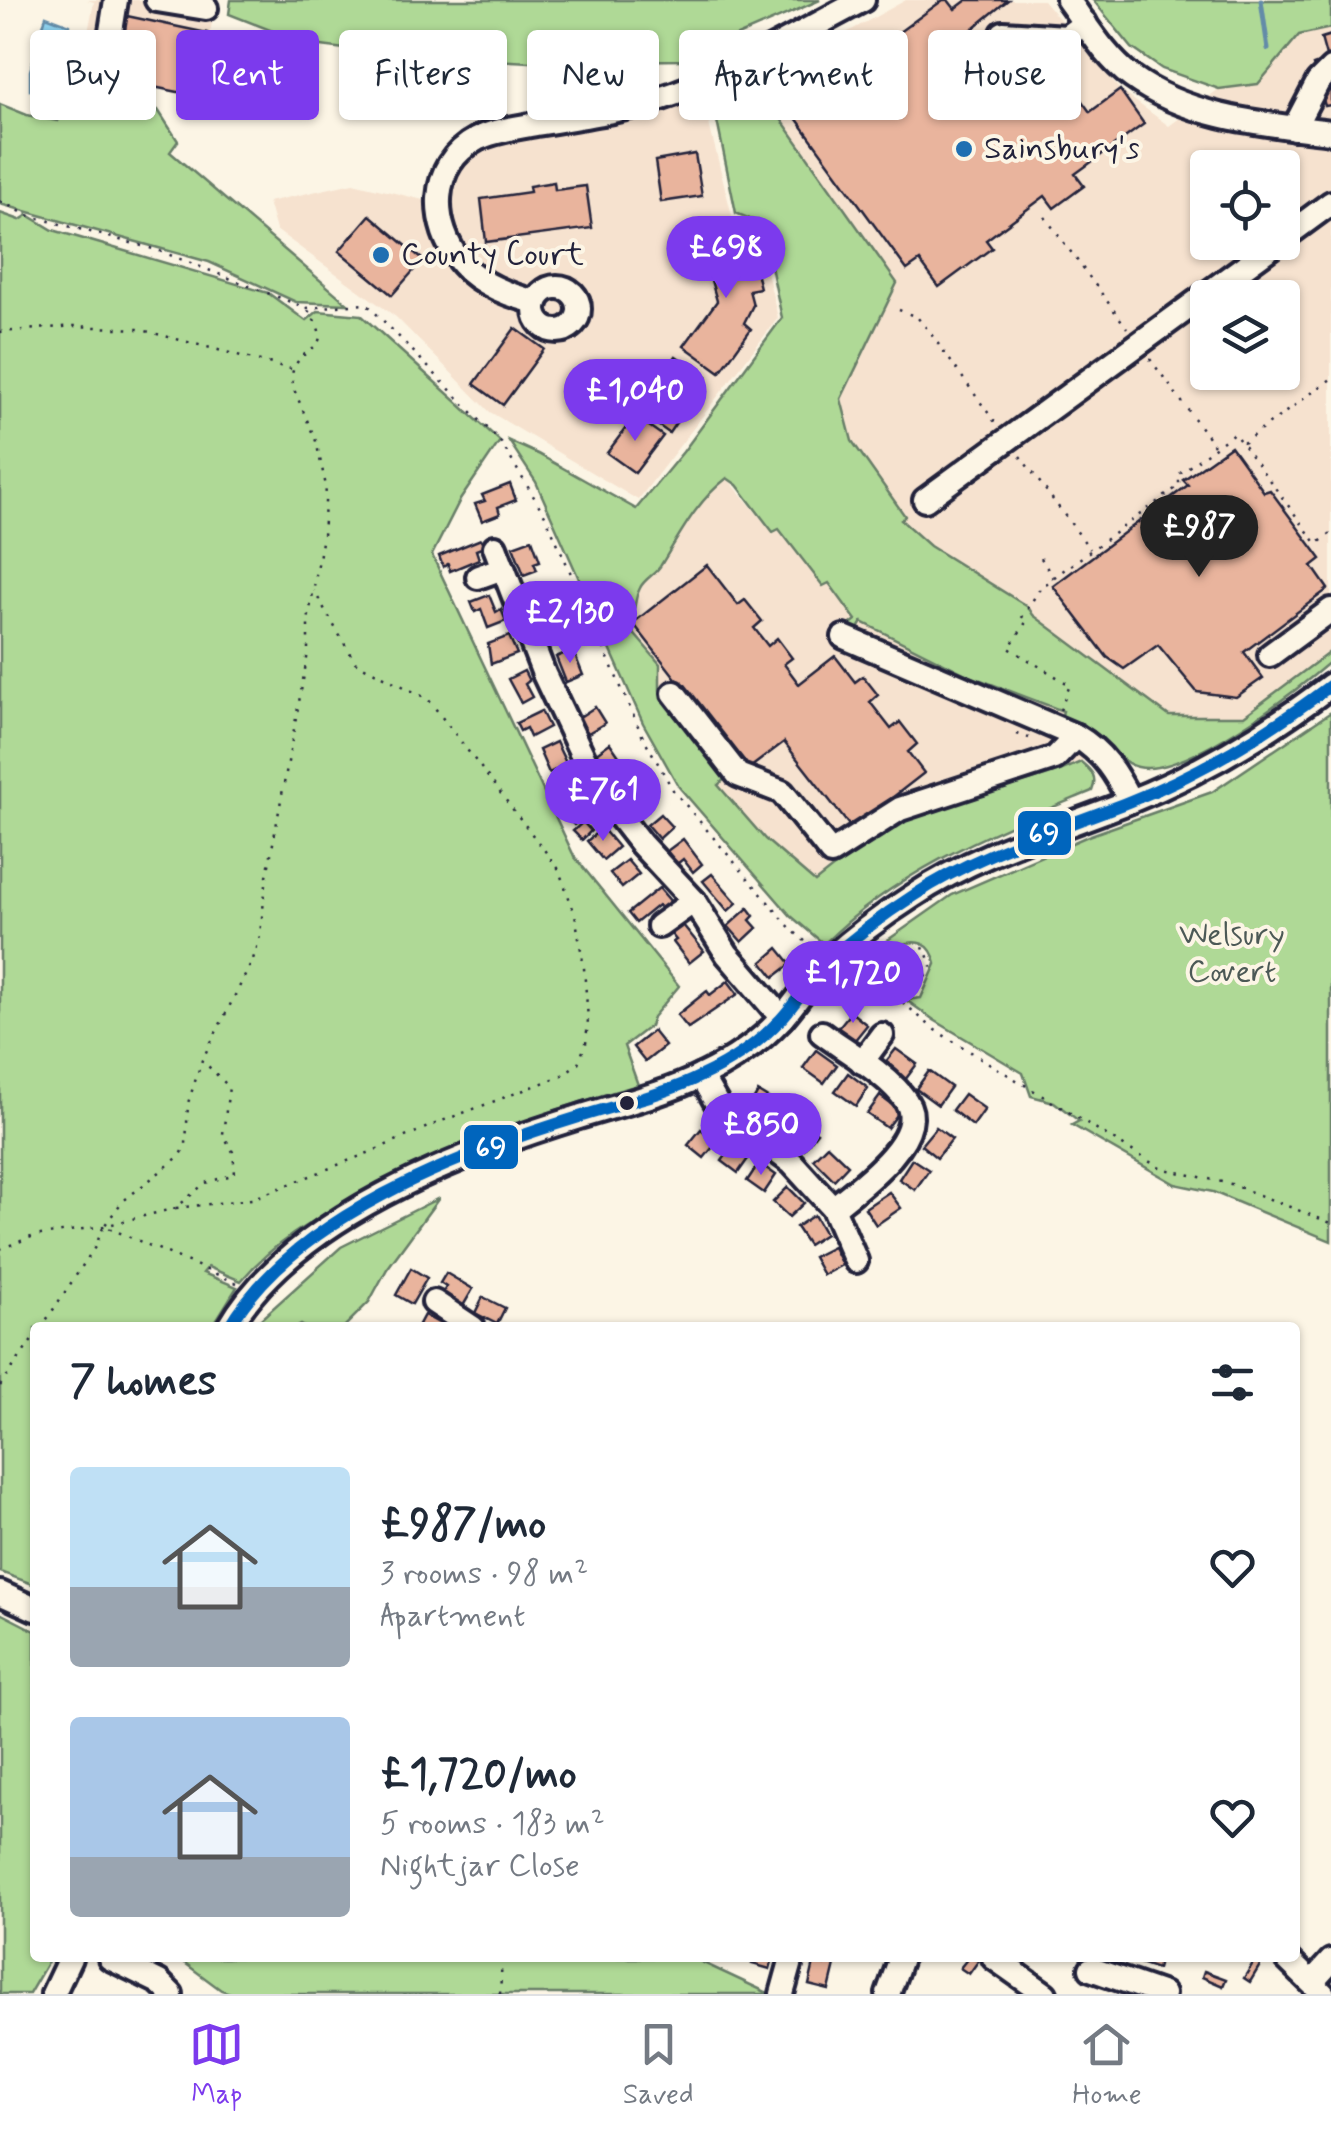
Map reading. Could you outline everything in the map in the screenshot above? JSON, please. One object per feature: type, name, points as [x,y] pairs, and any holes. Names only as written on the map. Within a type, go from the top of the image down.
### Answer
[{"type":"street","points":[[112,30],[116,0]]},
{"type":"street","points":[[157,0],[206,8]]},
{"type":"street","points":[[536,302],[509,295],[464,267],[449,245],[436,203],[446,168],[458,153],[476,140],[505,130],[653,101],[700,84],[863,0]]},
{"type":"street","points":[[1068,0],[1102,47],[1132,77],[1187,106],[1242,120],[1331,132]]},
{"type":"street","points":[[1076,30],[1085,23]]},
{"type":"street","points":[[1294,128],[1318,82],[1331,69]]},
{"type":"street","points":[[1300,226],[1331,203]]},
{"type":"street","points":[[924,500],[1254,260]]},
{"type":"street","points":[[478,577],[499,557],[544,674],[599,790],[641,844],[694,901],[727,954],[782,1018]]},
{"type":"street","points":[[1270,655],[1331,610]]},
{"type":"street","points":[[844,637],[1076,736],[1096,748],[1117,775],[1130,801]]},
{"type":"street","points":[[234,1322],[255,1290],[282,1261],[319,1233],[403,1187],[496,1145],[701,1076],[750,1047],[782,1018],[832,958],[914,896],[993,852],[1130,801],[1217,762],[1331,685]]},
{"type":"street","points":[[674,693],[738,775],[782,792],[831,853],[900,809],[1055,758],[1076,736]]},
{"type":"street","points":[[659,926],[694,901]]},
{"type":"street","points":[[822,1033],[906,1100],[912,1113],[909,1131],[873,1175],[833,1208]]},
{"type":"street","points":[[862,1062],[882,1036]]},
{"type":"street","points":[[701,1076],[720,1109],[792,1163],[833,1208],[856,1261]]},
{"type":"street","points":[[434,1302],[464,1322]]},
{"type":"street","points":[[5,1595],[30,1598]]},
{"type":"street","points":[[5,1595],[30,1607]]},
{"type":"street","points":[[1290,1962],[1317,1988],[1331,1961]]},
{"type":"street","points":[[52,1994],[68,1962]]},
{"type":"street","points":[[118,1962],[159,1982],[171,1994]]},
{"type":"street","points":[[782,1994],[791,1962]]},
{"type":"street","points":[[888,1994],[900,1962]]},
{"type":"street","points":[[1000,1962],[1045,1994]]},
{"type":"street","points":[[1090,1968],[1162,1994]]},
{"type":"path","points":[[0,201],[28,215],[158,250],[306,308],[368,304],[500,441],[546,517],[642,736],[672,790],[792,930],[854,970],[869,969],[897,955],[925,948],[931,966],[918,990],[900,1000],[935,1030],[1160,1168],[1230,1184],[1331,1223]]},
{"type":"path","points":[[44,1322],[122,1202],[181,1156],[186,1145],[188,1103],[202,1060],[259,942],[302,695],[313,590],[324,536],[326,486],[316,441],[293,387],[293,370],[321,339],[306,308]]},
{"type":"path","points":[[0,332],[74,326],[138,329],[293,370]]},
{"type":"path","points":[[1242,444],[1331,379]]},
{"type":"path","points":[[1061,707],[1070,685],[1009,648],[1025,624],[1020,621],[1039,590],[1178,486],[1178,474],[1234,434],[1317,544],[1331,533]]},
{"type":"path","points":[[1042,558],[1052,578]]},
{"type":"path","points":[[0,1248],[34,1236],[104,1226],[176,1208],[252,1199],[561,1076],[578,1063],[586,1044],[588,1019],[581,950],[575,914],[558,868],[428,699],[355,662],[313,590]]},
{"type":"path","points":[[176,1208],[205,1183],[235,1174],[234,1152],[222,1134],[230,1087],[202,1060]]},
{"type":"path","points":[[104,1226],[255,1290]]},
{"type":"path","points":[[0,1386],[30,1343]]},
{"type":"path","points":[[500,1994],[502,1962]]},
{"type":"shaded area","points":[[87,0],[217,0],[211,30],[176,30],[176,93],[156,89],[156,30],[88,30],[94,2]]},
{"type":"shaded area","points":[[906,0],[1043,0],[1069,30],[928,30],[928,120],[1081,120],[1081,44],[1120,90],[1169,126],[1219,89],[1258,84],[1299,35],[1331,28],[1331,651],[1244,717],[1169,716],[1033,615],[1028,607],[930,546],[900,519],[905,516],[852,441],[840,399],[897,283],[781,120],[908,120],[908,30],[852,30]]},
{"type":"shaded area","points":[[679,90],[679,120],[708,120],[732,216],[756,226],[778,318],[638,500],[490,412],[396,317],[276,230],[268,202],[353,183],[436,203],[458,153],[573,120],[659,120],[659,95]]},
{"type":"shaded area","points":[[727,478],[773,532],[778,529],[823,586],[828,583],[857,620],[848,627],[861,622],[970,676],[1064,711],[1101,739],[1081,762],[844,859],[815,882],[765,839],[718,785],[728,776],[660,690],[639,640],[625,623],[636,610],[639,588],[660,568],[675,538],[708,492]]},
{"type":"green space","points":[[231,0],[820,0],[751,30],[679,30],[679,60],[659,60],[659,30],[527,30],[527,62],[507,61],[507,30],[339,30],[339,48],[319,46],[319,30],[270,30],[229,14]]},
{"type":"green space","points":[[1093,0],[1331,0],[1331,28],[1299,35],[1258,84],[1219,89],[1162,69],[1132,48]]},
{"type":"green space","points":[[0,104],[30,116],[30,120],[156,120],[158,110],[178,141],[170,152],[348,304],[296,302],[209,262],[0,204]]},
{"type":"green space","points":[[717,120],[782,120],[897,283],[841,399],[852,441],[905,516],[901,520],[930,546],[1028,607],[1033,615],[1169,716],[1244,716],[1331,651],[1331,661],[1293,692],[1210,746],[1158,767],[1138,767],[1126,762],[1096,735],[1061,719],[1063,711],[970,676],[862,622],[856,632],[847,627],[856,620],[829,583],[823,586],[779,529],[773,532],[737,485],[727,478],[698,508],[659,568],[642,585],[625,623],[660,664],[660,690],[728,776],[718,785],[765,839],[815,882],[874,838],[940,805],[1029,781],[1081,762],[1094,778],[1092,791],[985,837],[916,873],[853,917],[824,944],[791,916],[679,787],[643,723],[536,482],[509,441],[636,509],[782,318],[762,224],[736,213]]},
{"type":"green space","points":[[0,213],[20,220],[28,215],[53,230],[268,293],[306,321],[318,311],[361,315],[500,441],[460,500],[432,555],[574,856],[679,986],[650,1026],[624,1046],[638,1085],[499,1131],[398,1175],[299,1230],[269,1252],[241,1281],[208,1267],[203,1273],[237,1287],[215,1322],[30,1322],[30,1583],[0,1572]]},
{"type":"green space","name":"Welsury Covert","points":[[1331,712],[1331,1241],[1213,1192],[1175,1184],[1072,1125],[1079,1121],[1054,1102],[1031,1096],[1023,1073],[906,1000],[921,998],[936,964],[923,944],[901,945],[854,969],[952,895],[1088,836],[1212,792]]},
{"type":"green space","points":[[439,1198],[387,1269],[369,1302],[349,1322],[258,1322],[341,1247]]},
{"type":"green space","points":[[0,1613],[30,1628],[30,1962],[48,1962],[29,1994],[0,1994]]},
{"type":"green space","points":[[183,1962],[702,1962],[770,1994],[233,1994],[221,1990]]},
{"type":"water","points":[[46,16],[70,25],[70,30],[42,30]]},
{"type":"building","name":"Sainsbury's","points":[[943,0],[955,9],[967,0],[1008,0],[971,30],[928,30],[928,120],[1081,120],[1081,100],[1090,112],[1120,90],[1144,124],[1075,174],[1084,186],[1054,208],[1045,196],[986,240],[992,248],[939,287],[920,261],[907,270],[798,120],[908,120],[908,30],[902,30]]},
{"type":"building","points":[[127,16],[193,30],[176,30],[176,92],[156,88],[156,30],[124,30]]},
{"type":"building","points":[[1331,35],[1331,105],[1325,106],[1313,65],[1327,60],[1321,38]]},
{"type":"building","points":[[695,154],[702,196],[661,202],[655,161]]},
{"type":"building","points":[[554,182],[555,190],[586,186],[592,228],[486,242],[481,199],[530,192],[529,186]]},
{"type":"building","name":"County Court","points":[[370,215],[423,260],[392,295],[339,251]]},
{"type":"building","points":[[746,233],[760,288],[749,290],[753,305],[744,323],[751,329],[720,372],[684,346],[717,301],[701,246]]},
{"type":"building","points":[[515,328],[544,349],[503,405],[474,384]]},
{"type":"building","points":[[676,356],[707,377],[669,433],[638,411]]},
{"type":"building","points":[[635,416],[663,436],[635,473],[607,453]]},
{"type":"building","points":[[1231,446],[1264,492],[1270,490],[1321,559],[1312,566],[1328,589],[1244,652],[1263,678],[1236,697],[1197,692],[1158,645],[1124,669],[1107,657],[1053,586],[1188,485],[1183,480]]},
{"type":"building","points":[[510,484],[516,500],[498,507],[500,514],[482,521],[475,504],[485,501],[482,495]]},
{"type":"building","points":[[481,539],[484,547],[476,550],[479,559],[450,571],[448,564],[443,567],[439,556]]},
{"type":"building","points":[[532,539],[540,561],[534,563],[537,570],[524,575],[513,546]]},
{"type":"building","points":[[707,565],[738,605],[745,600],[762,621],[754,628],[768,646],[777,638],[792,658],[784,664],[799,684],[835,656],[855,682],[863,676],[878,695],[870,702],[891,729],[900,722],[917,744],[908,752],[924,773],[852,829],[784,742],[747,770],[633,623]]},
{"type":"building","points":[[549,585],[555,602],[537,608],[531,591]]},
{"type":"building","points":[[489,595],[496,612],[501,609],[506,621],[488,628],[481,609],[475,612],[471,602]]},
{"type":"building","points":[[563,617],[568,634],[549,640],[544,622]]},
{"type":"building","points":[[509,636],[517,654],[491,664],[488,644]]},
{"type":"building","points":[[573,650],[583,675],[566,682],[556,657]]},
{"type":"building","points":[[524,671],[532,697],[521,703],[508,679]]},
{"type":"building","points":[[595,707],[605,723],[588,733],[578,718]]},
{"type":"building","points":[[541,711],[549,727],[530,737],[526,728],[520,731],[516,723]]},
{"type":"building","points":[[556,742],[567,765],[549,773],[539,750]]},
{"type":"building","points":[[610,743],[621,759],[606,770],[595,754]]},
{"type":"building","points":[[629,774],[648,798],[636,808],[617,784]]},
{"type":"building","points":[[570,792],[589,812],[574,825],[567,817],[571,813],[560,801]]},
{"type":"building","points":[[660,814],[672,827],[659,839],[647,825]]},
{"type":"building","points":[[583,822],[591,831],[582,840],[573,831]]},
{"type":"building","points":[[602,828],[618,847],[603,860],[587,841]]},
{"type":"building","points":[[683,839],[702,864],[693,872],[683,859],[677,864],[667,851]]},
{"type":"building","points":[[627,860],[639,874],[622,888],[610,873]]},
{"type":"building","points":[[712,874],[737,903],[728,911],[703,881]]},
{"type":"building","points":[[659,888],[672,903],[662,911],[658,905],[636,923],[628,913]]},
{"type":"building","points":[[748,908],[754,916],[750,920],[757,928],[742,942],[728,926]]},
{"type":"building","points":[[683,925],[704,951],[689,963],[671,934]]},
{"type":"building","points":[[778,948],[791,964],[774,977],[762,962]]},
{"type":"building","points":[[728,981],[738,994],[688,1028],[677,1015],[707,991],[710,995]]},
{"type":"building","points":[[851,1012],[867,1025],[854,1041],[838,1028]]},
{"type":"building","points":[[653,1031],[665,1046],[645,1062],[633,1047]]},
{"type":"building","points":[[896,1049],[917,1064],[905,1080],[884,1064]]},
{"type":"building","points":[[816,1050],[837,1065],[824,1083],[803,1068]]},
{"type":"building","points":[[929,1071],[951,1087],[938,1105],[916,1089]]},
{"type":"building","points":[[848,1073],[868,1088],[856,1106],[835,1091]]},
{"type":"building","points":[[758,1092],[781,1106],[770,1124],[747,1111]]},
{"type":"building","points":[[964,1094],[985,1109],[973,1126],[952,1110]]},
{"type":"building","points":[[880,1096],[900,1111],[887,1128],[867,1114]]},
{"type":"building","points":[[795,1116],[817,1132],[804,1149],[783,1132]]},
{"type":"building","points":[[936,1127],[952,1139],[937,1158],[921,1145]]},
{"type":"building","points":[[701,1129],[717,1142],[704,1158],[688,1145]]},
{"type":"building","points":[[734,1144],[750,1156],[738,1173],[722,1161]]},
{"type":"building","points":[[827,1145],[848,1165],[834,1180],[813,1159]]},
{"type":"building","points":[[912,1159],[929,1170],[915,1190],[899,1179]]},
{"type":"building","points":[[759,1163],[776,1175],[764,1193],[747,1181]]},
{"type":"building","points":[[788,1187],[804,1203],[789,1217],[773,1202]]},
{"type":"building","points":[[889,1192],[901,1208],[876,1225],[865,1208]]},
{"type":"building","points":[[814,1215],[825,1234],[808,1245],[796,1227]]},
{"type":"building","points":[[833,1247],[842,1265],[823,1275],[813,1257]]},
{"type":"building","points":[[411,1268],[427,1278],[412,1304],[396,1295]]},
{"type":"building","points":[[446,1273],[473,1289],[463,1306],[442,1294],[446,1287],[440,1283]]},
{"type":"building","points":[[483,1297],[505,1308],[498,1322],[475,1313]]},
{"type":"building","points":[[753,1962],[772,1962],[770,1969]]},
{"type":"building","points":[[836,1962],[829,1990],[809,1985],[814,1963]]},
{"type":"building","points":[[965,1962],[978,1962],[969,1974],[960,1968]]},
{"type":"building","points":[[1137,1962],[1159,1962],[1157,1969]]},
{"type":"building","points":[[1254,1962],[1262,1962],[1250,1982],[1244,1978]]},
{"type":"building","points":[[1204,1971],[1226,1979],[1223,1986],[1202,1977]]},
{"type":"waterway","points":[[1261,0],[1268,49]]},
{"type":"transit line","name":"69","points":[[233,1322],[257,1289],[294,1253],[384,1194],[484,1150],[657,1094],[712,1071],[763,1036],[829,960],[913,896],[1018,843],[1128,802],[1208,765],[1331,685]]},
{"type":"place","name":"Sainsbury's","points":[[964,149]]},
{"type":"place","name":"County Court","points":[[381,255]]}]
